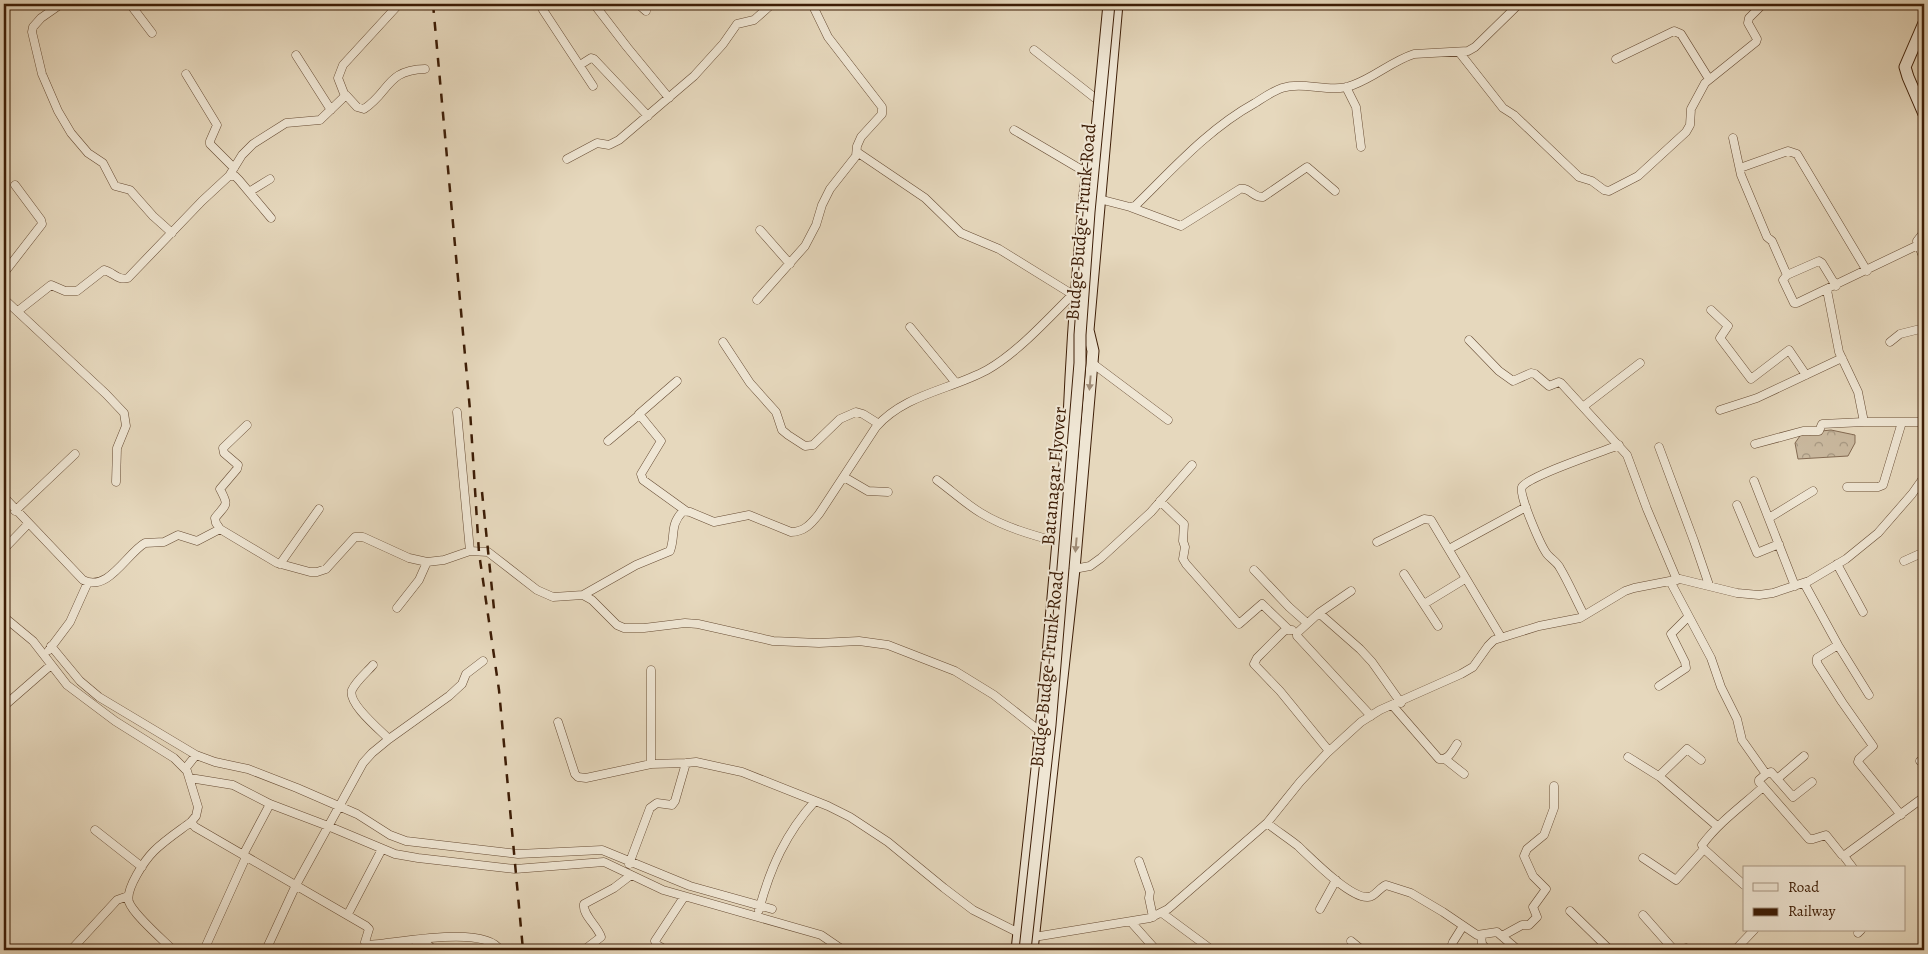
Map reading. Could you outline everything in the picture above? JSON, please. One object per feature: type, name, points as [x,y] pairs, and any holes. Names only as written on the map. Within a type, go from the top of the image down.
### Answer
[{"type":"street","points":[[61,4],[36,22],[32,32],[42,74],[58,111],[71,133],[88,153],[102,163],[115,186],[130,190],[153,216],[172,233]]},
{"type":"street","points":[[130,4],[152,33]]},
{"type":"street","points":[[397,4],[344,65],[338,78],[340,84],[346,95],[357,107],[364,108],[393,79],[410,69],[424,69]]},
{"type":"street","points":[[541,4],[543,10],[593,86]]},
{"type":"street","points":[[594,4],[627,48],[669,98]]},
{"type":"street","points":[[638,4],[646,11]]},
{"type":"street","points":[[567,159],[597,143],[612,144],[669,98],[706,63],[737,24],[754,20],[772,4]]},
{"type":"street","points":[[757,300],[790,264],[810,238],[830,189],[852,161],[857,152],[858,142],[882,114],[882,107],[828,37],[812,4]]},
{"type":"street","name":"Budge Budge Trunk Road","points":[[1032,950],[1074,569],[1093,351],[1080,297],[1087,173],[1104,4]]},
{"type":"street","name":"Batanagar Flyover","points":[[1025,950],[1050,716],[1080,363],[1080,297],[1109,4]]},
{"type":"street","name":"Budge Budge Trunk Road","points":[[1017,950],[1041,732],[1069,418],[1070,372],[1080,297],[1099,199],[1117,4]]},
{"type":"street","points":[[1130,207],[1135,206],[1205,137],[1231,116],[1280,88],[1302,86],[1346,87],[1377,74],[1414,54],[1468,51],[1475,47],[1519,4]]},
{"type":"street","points":[[1458,52],[1503,108],[1514,115],[1579,177],[1592,180],[1606,191],[1638,176],[1686,132],[1690,125],[1691,109],[1705,83],[1756,42],[1757,39],[1748,23],[1749,18],[1763,4]]},
{"type":"street","points":[[1924,24],[1906,67],[1908,77],[1924,114]]},
{"type":"street","points":[[1616,59],[1674,31],[1681,34],[1709,80]]},
{"type":"street","points":[[1034,50],[1095,98]]},
{"type":"street","points":[[296,55],[330,110]]},
{"type":"street","points":[[580,64],[591,58],[594,59],[648,116]]},
{"type":"street","points":[[186,74],[216,125],[217,128],[210,144],[234,168]]},
{"type":"street","points":[[1346,87],[1356,107],[1361,147]]},
{"type":"street","points":[[18,311],[51,285],[65,291],[76,291],[104,270],[118,278],[128,278],[202,201],[229,176],[247,148],[282,125],[295,121],[320,120],[346,95]]},
{"type":"street","points":[[1014,130],[1087,173]]},
{"type":"street","points":[[1733,138],[1740,168],[1767,236],[1772,242],[1786,276]]},
{"type":"street","points":[[1740,168],[1788,151],[1797,154],[1867,271]]},
{"type":"street","points":[[639,415],[661,441],[641,474],[642,477],[686,511],[714,522],[749,514],[784,531],[798,532],[808,527],[819,514],[879,424],[920,396],[956,383],[998,364],[1080,297],[999,249],[961,233],[925,198],[857,152]]},
{"type":"street","points":[[1099,199],[1130,207],[1181,226],[1240,189],[1247,189],[1256,196],[1263,197],[1307,167],[1335,191]]},
{"type":"street","points":[[229,176],[235,176],[271,218]]},
{"type":"street","points":[[249,192],[270,179]]},
{"type":"street","points":[[4,273],[42,224],[15,185]]},
{"type":"street","points":[[760,230],[790,264]]},
{"type":"street","points":[[1924,232],[1917,241],[1924,259]]},
{"type":"street","points":[[1836,286],[1819,261],[1786,276],[1783,280],[1796,304],[1836,286],[1918,245]]},
{"type":"street","points":[[1827,290],[1842,358],[1858,392],[1864,422]]},
{"type":"street","points":[[4,299],[124,413],[126,426],[117,448],[116,482]]},
{"type":"street","points":[[1711,310],[1728,326],[1720,338],[1751,379],[1789,350],[1806,375]]},
{"type":"street","points":[[910,327],[956,383]]},
{"type":"street","points":[[1890,342],[1898,335],[1924,328]]},
{"type":"street","points":[[1469,340],[1489,362],[1510,379],[1516,381],[1531,373],[1535,374],[1549,386],[1561,383],[1620,445],[1631,463],[1688,617],[1711,658],[1721,687],[1737,719],[1742,740],[1766,774]]},
{"type":"street","points":[[723,342],[750,382],[776,412],[782,430],[806,446],[813,445],[840,420],[856,412],[879,424]]},
{"type":"street","points":[[1720,410],[1757,398],[1842,358]]},
{"type":"street","points":[[1092,363],[1168,420]]},
{"type":"street","points":[[1584,406],[1640,363]]},
{"type":"street","points":[[608,441],[677,381]]},
{"type":"street","points":[[457,412],[470,552]]},
{"type":"street","points":[[1847,487],[1880,487],[1883,485],[1902,422]]},
{"type":"street","points":[[1755,444],[1803,431],[1819,431],[1822,424],[1924,422]]},
{"type":"street","points":[[246,425],[223,448],[224,453],[238,465],[237,469],[220,489],[227,500],[216,518],[216,523],[220,529],[280,564],[310,572],[326,569],[355,537],[363,537],[409,558],[427,562],[444,560],[470,552],[488,552],[512,572],[545,594],[560,598],[583,595],[636,565],[670,551],[673,527],[681,513],[686,511]]},
{"type":"street","points":[[1584,615],[1560,567],[1546,552],[1521,492],[1523,485],[1562,466],[1620,445]]},
{"type":"street","points":[[1658,447],[1694,540],[1709,585]]},
{"type":"street","points":[[15,511],[75,454]]},
{"type":"street","points":[[1074,569],[1090,566],[1102,558],[1160,501],[1192,465]]},
{"type":"street","points":[[844,476],[868,491],[888,492]]},
{"type":"street","points":[[558,722],[575,774],[578,777],[586,778],[652,764],[696,762],[742,772],[815,801],[850,818],[888,842],[973,910],[1019,933],[1034,937],[1131,922],[1162,913],[1200,883],[1267,823],[1300,782],[1361,722],[1473,668],[1488,646],[1501,638],[1539,626],[1572,620],[1625,591],[1674,580],[1688,580],[1737,593],[1759,595],[1795,586],[1837,564],[1878,533],[1912,494],[1924,477]]},
{"type":"street","points":[[937,480],[989,518],[1027,533],[1058,542]]},
{"type":"street","points":[[1754,481],[1795,586]]},
{"type":"street","points":[[1769,518],[1813,491]]},
{"type":"street","points":[[4,497],[15,511],[83,580],[88,582],[97,583],[118,570],[145,543],[164,542],[178,535],[197,541],[220,529]]},
{"type":"street","points":[[1160,501],[1184,524],[1183,541],[1185,546],[1183,559],[1186,564],[1239,624],[1262,604],[1289,630]]},
{"type":"street","points":[[1737,505],[1757,553],[1779,544]]},
{"type":"street","points":[[1449,549],[1526,507]]},
{"type":"street","points":[[280,564],[319,509]]},
{"type":"street","points":[[1378,542],[1428,518],[1449,549],[1501,638]]},
{"type":"street","points":[[4,548],[28,524]]},
{"type":"street","points":[[1904,561],[1924,552]]},
{"type":"street","points":[[397,608],[418,580],[427,562]]},
{"type":"street","points":[[1837,564],[1863,612]]},
{"type":"street","points":[[1254,570],[1307,623]]},
{"type":"street","points":[[1404,574],[1438,626]]},
{"type":"street","points":[[1424,604],[1466,579]]},
{"type":"street","points":[[44,655],[74,615],[88,582]]},
{"type":"street","points":[[1804,582],[1838,645],[1869,695]]},
{"type":"street","points":[[1351,591],[1319,613],[1298,631],[1297,636],[1371,716]]},
{"type":"street","points":[[583,595],[592,600],[617,625],[624,628],[644,628],[685,623],[698,624],[773,641],[819,644],[859,641],[888,645],[955,671],[988,691],[1041,732]]},
{"type":"street","points":[[1319,613],[1372,662],[1397,704],[1435,757],[1445,759],[1464,774]]},
{"type":"street","points":[[4,617],[24,632],[66,685],[74,692],[115,721],[174,758],[215,762],[248,769],[334,816],[382,849],[395,854],[514,869],[604,862],[772,909]]},
{"type":"street","points":[[1659,686],[1686,668],[1685,662],[1671,634],[1688,617]]},
{"type":"street","points":[[1298,631],[1289,630],[1283,632],[1257,658],[1254,664],[1280,691],[1330,751]]},
{"type":"street","points":[[1838,645],[1819,657],[1816,660],[1817,663],[1846,709],[1873,746],[1858,762],[1901,815]]},
{"type":"street","points":[[52,646],[80,681],[191,761]]},
{"type":"street","points":[[266,950],[296,885],[363,763],[389,739],[449,696],[462,684],[466,674],[483,662]]},
{"type":"street","points":[[4,706],[51,665]]},
{"type":"street","points":[[373,665],[352,689],[352,696],[355,705],[389,739]]},
{"type":"street","points":[[651,670],[652,764]]},
{"type":"street","points":[[1445,759],[1457,744]]},
{"type":"street","points":[[1659,776],[1688,749],[1701,760]]},
{"type":"street","points":[[1777,779],[1804,756]]},
{"type":"street","points":[[1628,757],[1659,776],[1717,826]]},
{"type":"street","points":[[173,950],[135,911],[128,896],[131,886],[154,851],[191,822],[198,811],[190,778],[191,761]]},
{"type":"street","points":[[584,950],[601,937],[599,931],[584,910],[584,904],[616,886],[628,868],[650,808],[657,803],[672,805],[676,801],[686,763]]},
{"type":"street","points":[[1812,782],[1793,797],[1770,772],[1758,781],[1809,838],[1813,839],[1826,834],[1851,866]]},
{"type":"street","points":[[190,778],[233,785],[270,804],[334,816],[365,818],[390,835],[406,841],[518,854],[602,850],[655,887],[684,897],[821,935],[843,950]]},
{"type":"street","points":[[1502,936],[1522,925],[1529,925],[1537,917],[1533,907],[1546,889],[1533,876],[1524,856],[1527,849],[1544,835],[1554,808],[1554,786]]},
{"type":"street","points":[[1743,884],[1704,849],[1702,845],[1717,826],[1762,787]]},
{"type":"street","points":[[1843,856],[1924,797]]},
{"type":"street","points":[[757,916],[783,843],[799,819],[815,801]]},
{"type":"street","points":[[204,950],[244,856],[270,804]]},
{"type":"street","points":[[191,822],[200,831],[368,927],[366,945],[444,936],[463,936],[492,943],[500,950]]},
{"type":"street","points":[[1267,823],[1336,880],[1364,897],[1372,896],[1386,885],[1402,889],[1443,912],[1472,933],[1480,936],[1494,932],[1502,936],[1518,950]]},
{"type":"street","points":[[95,830],[142,867]]},
{"type":"street","points":[[348,914],[382,849]]},
{"type":"street","points":[[1643,858],[1675,880],[1704,849]]},
{"type":"street","points":[[1139,861],[1150,892],[1152,917]]},
{"type":"street","points":[[1320,909],[1336,880]]},
{"type":"street","points":[[71,950],[116,900],[128,896]]},
{"type":"street","points":[[666,950],[655,941],[684,897]]},
{"type":"street","points":[[1570,912],[1610,950]]},
{"type":"street","points":[[1162,913],[1212,950]]},
{"type":"street","points":[[1643,915],[1674,950]]},
{"type":"street","points":[[1131,922],[1156,950]]},
{"type":"street","points":[[1450,950],[1463,926]]},
{"type":"street","points":[[1735,950],[1752,932]]},
{"type":"street","points":[[1480,936],[1486,950]]},
{"type":"street","points":[[414,950],[421,939]]},
{"type":"street","points":[[421,939],[434,950]]},
{"type":"street","points":[[1351,941],[1362,950]]},
{"type":"street","points":[[1682,950],[1686,948],[1689,950]]},
{"type":"green space","points":[[1831,430],[1855,435],[1855,443],[1848,456],[1798,459],[1795,443],[1802,433]]},
{"type":"railway","points":[[433,4],[470,410],[479,553],[499,690],[523,950]]},
{"type":"railway","points":[[482,492],[494,609]]}]
